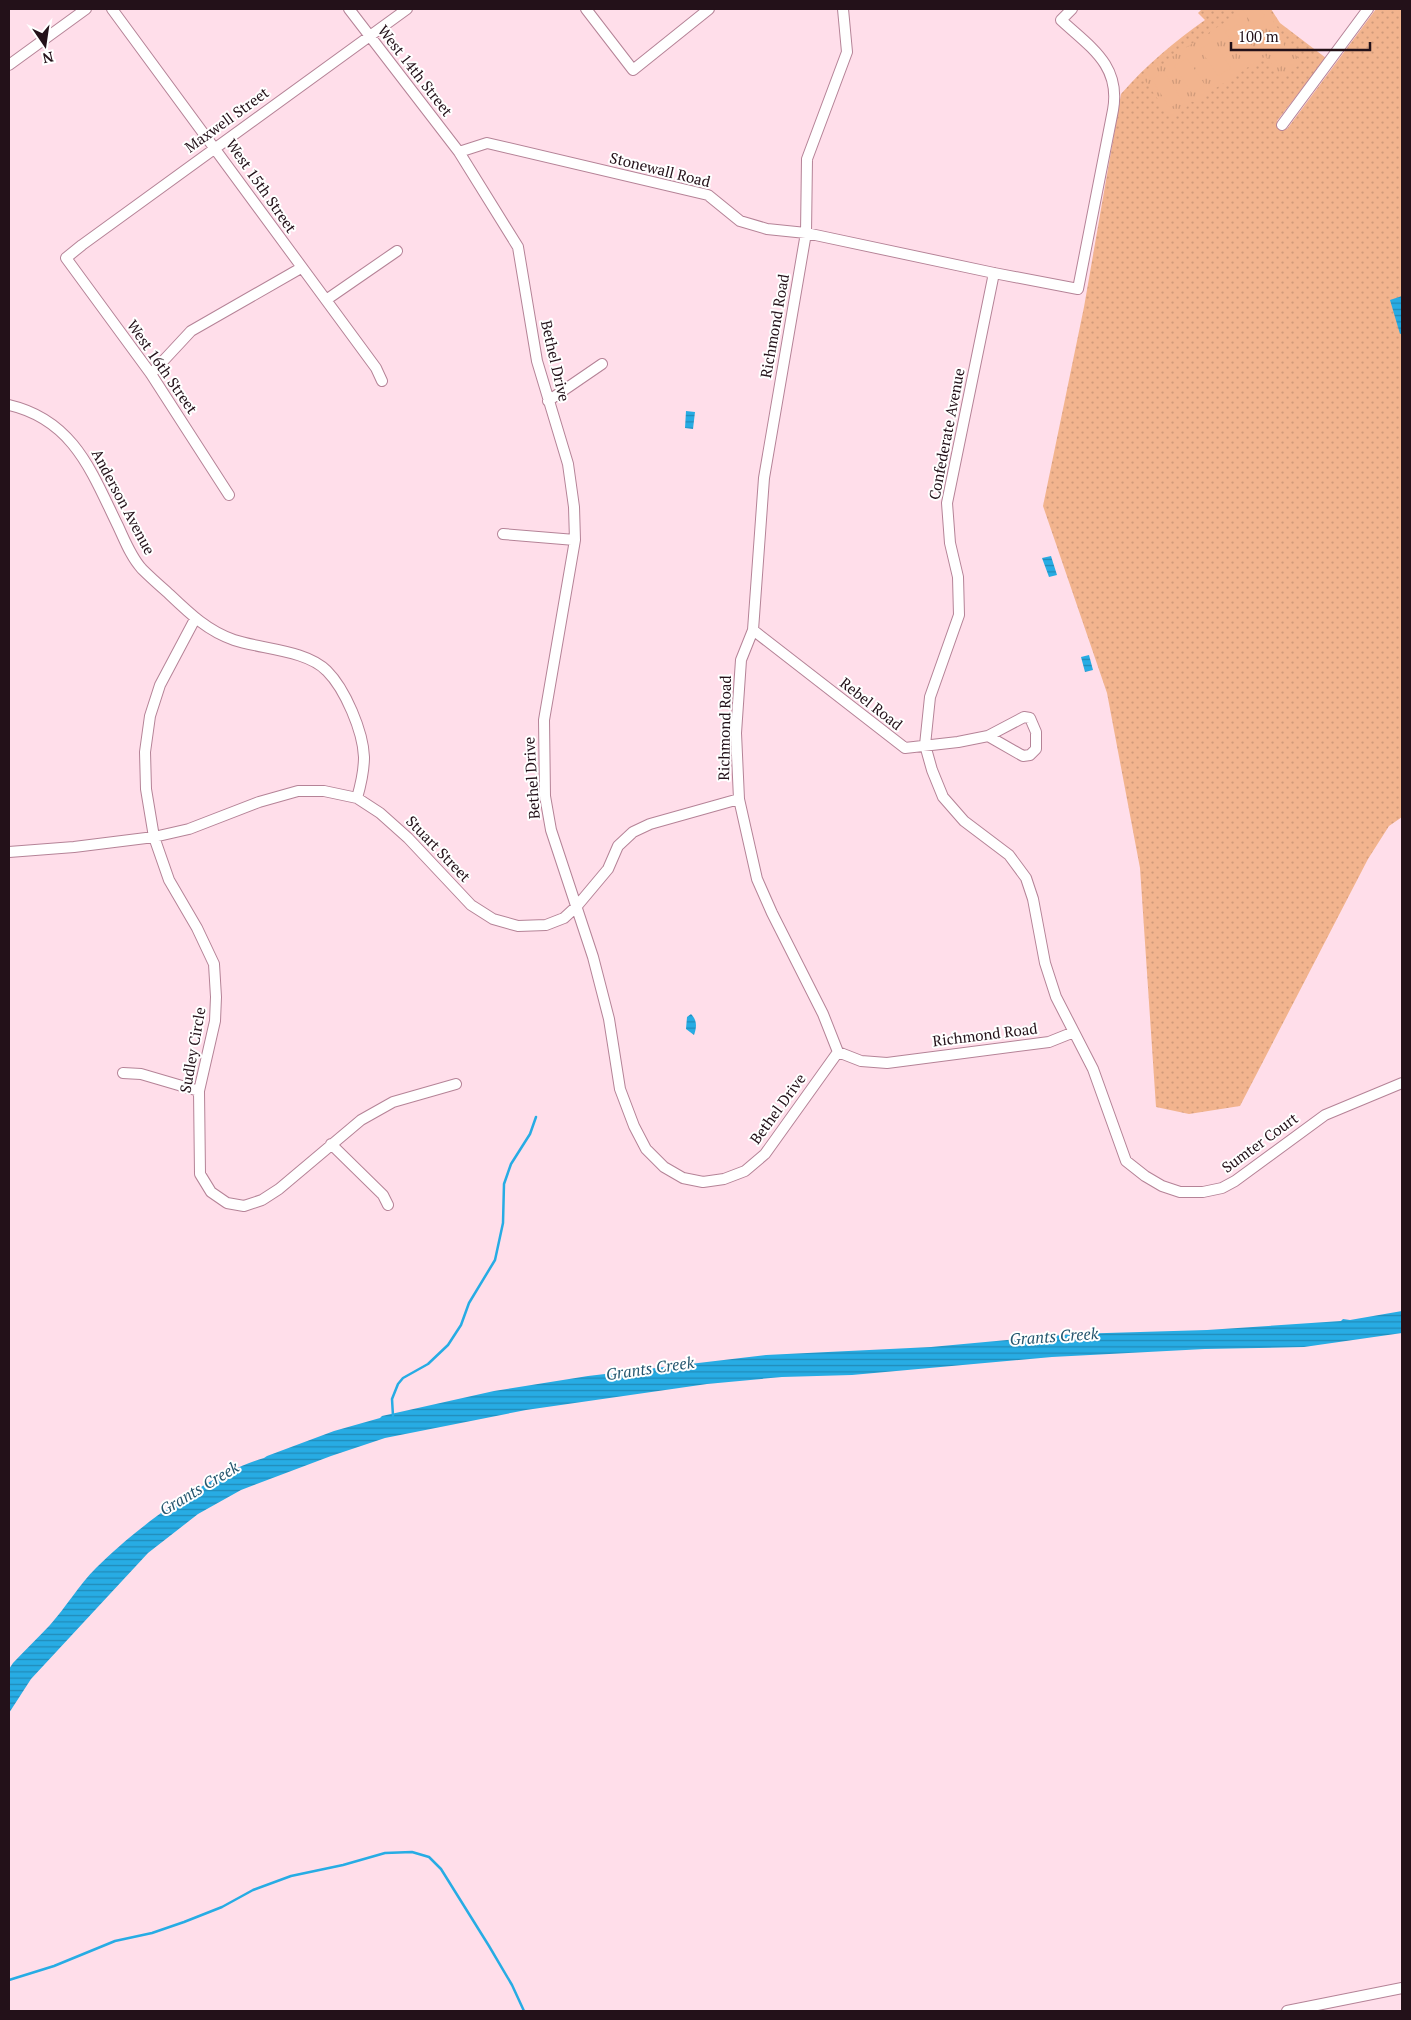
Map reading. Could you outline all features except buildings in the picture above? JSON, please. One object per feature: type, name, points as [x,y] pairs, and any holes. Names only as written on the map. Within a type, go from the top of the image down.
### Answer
[{"type":"street","points":[[9,65],[86,9]]},
{"type":"street","name":"West 15th Street","points":[[112,9],[376,368],[382,381]]},
{"type":"street","name":"West 14th Street","points":[[349,9],[459,152]]},
{"type":"street","name":"Maxwell Street","points":[[66,258],[215,147],[408,9]]},
{"type":"street","points":[[586,9],[633,70],[709,9]]},
{"type":"street","name":"Richmond Road","points":[[843,9],[848,52],[807,160],[806,233],[764,478],[753,630],[741,660],[736,733],[739,799],[757,879],[772,914],[822,1014],[838,1052],[861,1061],[887,1063],[1050,1042],[1074,1032]]},
{"type":"street","points":[[994,273],[1078,289],[1113,110],[1114,90],[1112,77],[1102,59],[1061,20],[1072,9]]},
{"type":"street","points":[[1282,125],[1368,9]]},
{"type":"street","name":"Stonewall Road","points":[[459,152],[487,143],[708,195],[740,221],[767,229],[806,233],[994,273]]},
{"type":"street","name":"Bethel Drive","points":[[459,152],[518,247],[536,361],[568,464],[574,507],[575,540],[544,720],[543,762],[545,796],[551,830],[593,957],[609,1019],[620,1089],[627,1107],[646,1149],[664,1167],[683,1178],[703,1182],[724,1179],[745,1171],[765,1154],[838,1052]]},
{"type":"street","points":[[326,300],[397,251]]},
{"type":"street","name":"West 16th Street","points":[[66,258],[151,374],[230,494]]},
{"type":"street","points":[[151,374],[191,331],[301,268]]},
{"type":"street","name":"Confederate Avenue","points":[[994,273],[947,503],[950,543],[958,576],[958,615],[930,698],[925,746],[943,797],[964,821],[1009,855],[1026,878],[1033,899],[1045,963],[1056,997],[1074,1032]]},
{"type":"street","points":[[548,401],[602,364]]},
{"type":"street","name":"Anderson Avenue","points":[[9,405],[21,408],[40,417],[69,438],[90,467],[130,553],[141,569],[195,619],[233,640],[300,655],[327,670],[346,696],[359,731],[364,755],[362,778],[357,798]]},
{"type":"street","points":[[503,534],[575,540]]},
{"type":"street","name":"Sudley Circle","points":[[195,619],[160,685],[150,716],[145,752],[146,789],[154,837],[169,880],[214,964],[216,997],[214,1021],[199,1091],[200,1174],[210,1192],[227,1203],[244,1206],[262,1200],[279,1189],[361,1120],[393,1102],[456,1084]]},
{"type":"street","name":"Rebel Road","points":[[753,630],[894,742],[905,748],[958,742],[988,736],[1024,716],[1030,718],[1036,732],[1036,749],[1030,755],[1024,756],[988,736]]},
{"type":"street","name":"Stuart Street","points":[[9,852],[74,847],[154,837],[189,828],[259,802],[298,791],[324,791],[357,798],[380,812],[408,838],[471,905],[493,919],[518,926],[546,925],[564,918],[577,906],[608,869],[618,846],[633,832],[650,824],[739,799]]},
{"type":"street","name":"Sumter Court","points":[[1074,1032],[1093,1069],[1126,1161],[1162,1186],[1180,1192],[1203,1192],[1222,1188],[1235,1181],[1325,1115],[1402,1083]]},
{"type":"street","points":[[124,1073],[141,1074],[199,1091]]},
{"type":"street","points":[[331,1144],[383,1195],[388,1205]]},
{"type":"street","points":[[1287,2011],[1402,1988]]},
{"type":"green space","points":[[1202,9],[1271,9],[1280,23],[1326,58],[1277,121],[1287,129],[1376,9],[1402,9],[1402,817],[1389,826],[1368,859],[1240,1106],[1189,1114],[1156,1107],[1140,868],[1107,693],[1043,506],[1084,307],[1121,94],[1161,54],[1205,20],[1198,13]]},
{"type":"green space","points":[[1236,9],[1265,9],[1299,60],[1298,66],[1284,75],[1278,73],[1266,56],[1194,102],[1189,101],[1187,107],[1173,116],[1168,114],[1144,79],[1144,74],[1159,64],[1166,66],[1167,60],[1239,13]]},
{"type":"green space","points":[[1242,9],[1260,9],[1265,16],[1252,24]]},
{"type":"green space","points":[[1238,24],[1256,52],[1243,60],[1225,32]]},
{"type":"green space","points":[[1275,31],[1293,59],[1280,67],[1262,39]]},
{"type":"green space","points":[[1213,41],[1231,68],[1218,76],[1200,49]]},
{"type":"green space","points":[[1187,58],[1205,85],[1192,93],[1174,66]]},
{"type":"green space","points":[[1164,72],[1182,100],[1170,108],[1152,80]]},
{"type":"water","points":[[1402,296],[1402,333],[1400,334],[1390,300]]},
{"type":"water","points":[[686,411],[695,412],[693,429],[685,428]]},
{"type":"water","points":[[1051,556],[1057,575],[1049,577],[1042,558]]},
{"type":"water","points":[[1089,655],[1093,670],[1085,672],[1081,657]]},
{"type":"water","points":[[691,1014],[696,1024],[694,1035],[686,1029],[687,1017]]},
{"type":"water","name":"Grants Creek","points":[[1402,1311],[1402,1333],[1304,1347],[1205,1349],[1052,1357],[852,1375],[782,1377],[707,1384],[526,1410],[385,1438],[241,1490],[198,1514],[148,1553],[31,1679],[9,1713],[9,1669],[13,1663],[50,1625],[96,1568],[132,1535],[197,1489],[220,1476],[334,1431],[382,1416],[494,1391],[588,1376],[766,1355],[931,1347],[1073,1334],[1207,1330],[1341,1321],[1343,1319],[1350,1320]]},
{"type":"waterway","points":[[393,1416],[392,1399],[398,1384],[403,1378],[428,1364],[448,1345],[461,1325],[469,1303],[495,1260],[503,1223],[504,1184],[511,1164],[530,1134],[536,1117]]},
{"type":"waterway","points":[[9,1980],[54,1966],[115,1941],[152,1933],[184,1922],[222,1907],[253,1890],[291,1876],[343,1865],[385,1853],[412,1852],[429,1857],[441,1869],[512,1985],[524,2011]]}]
